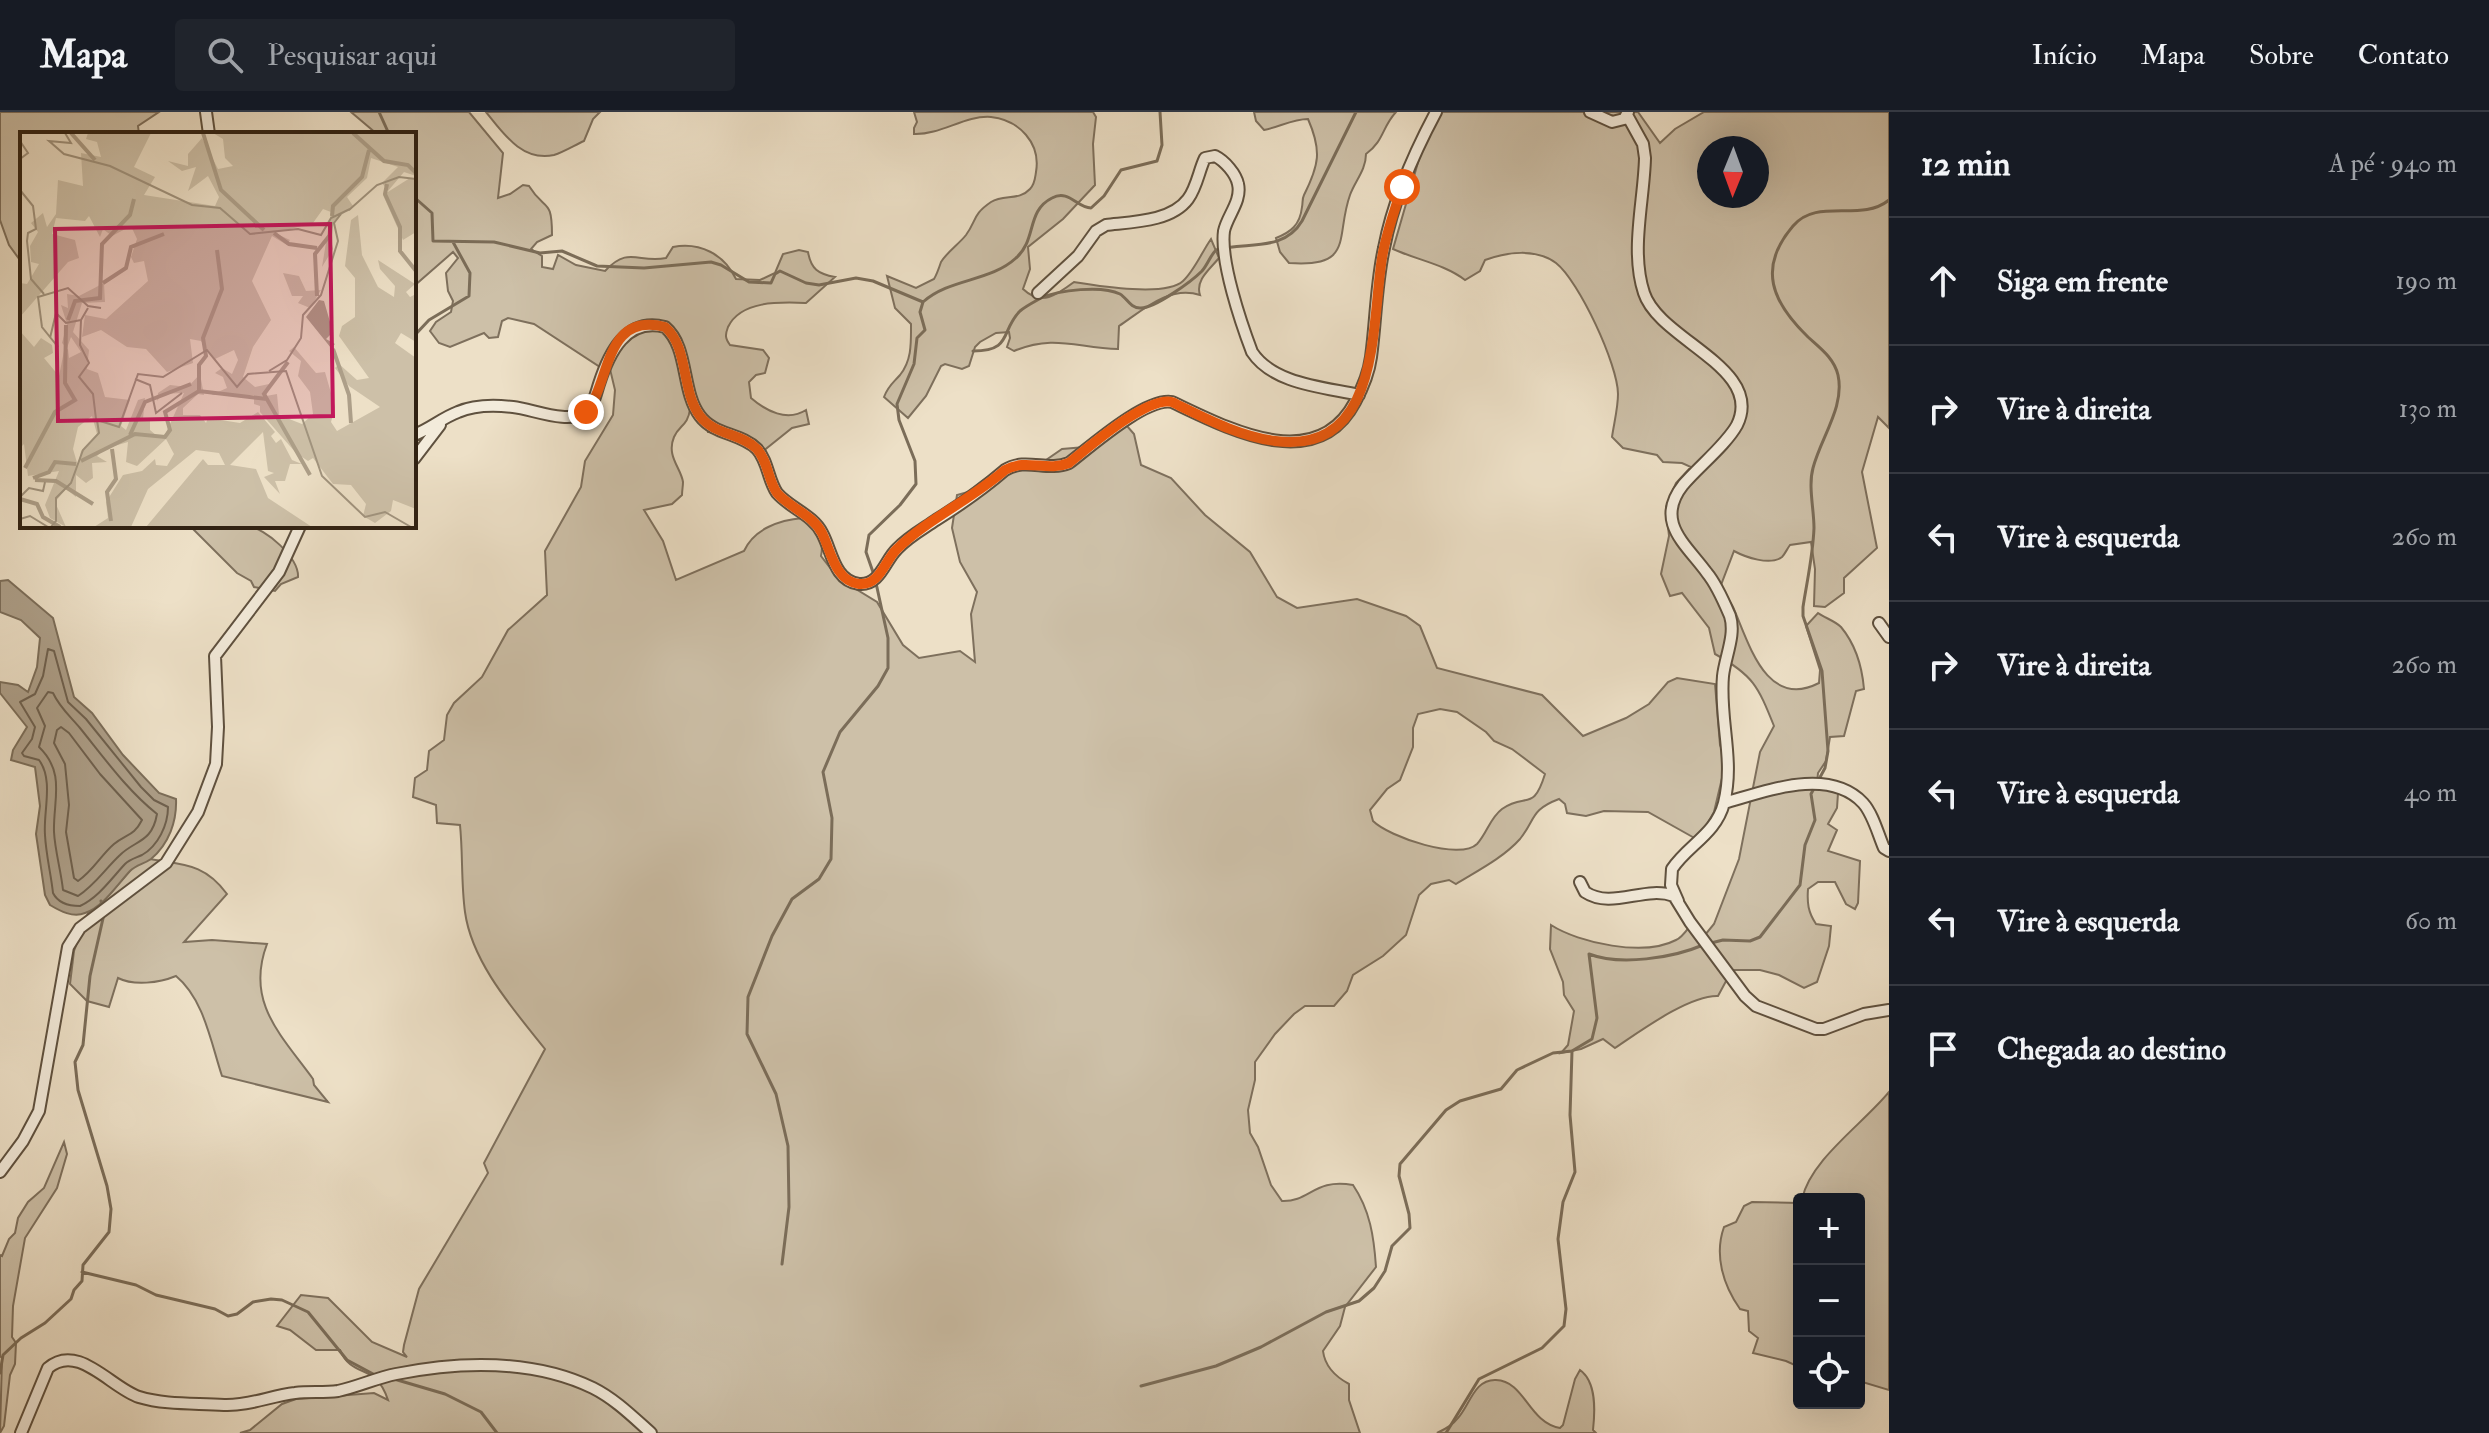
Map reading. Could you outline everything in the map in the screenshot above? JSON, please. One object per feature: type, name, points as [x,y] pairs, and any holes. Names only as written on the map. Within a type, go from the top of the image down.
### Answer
[{"type":"street","points":[[206,112],[209,132]]},
{"type":"street","points":[[416,434],[468,409],[496,406],[558,416],[581,414],[590,407],[610,353],[624,336],[647,324],[665,327],[673,336],[693,405],[699,415],[714,428],[757,449],[775,489],[818,526],[840,573],[850,581],[861,584],[876,579],[897,548],[1005,470],[1025,463],[1055,466],[1069,463],[1136,414],[1162,401],[1172,402],[1239,432],[1276,441],[1302,441],[1334,430],[1359,395],[1371,357],[1384,246],[1410,164],[1436,112]]},
{"type":"street","points":[[1590,112],[1612,122],[1619,122],[1628,113],[1643,144],[1645,158],[1639,252],[1644,296],[1669,326],[1733,379],[1740,395],[1741,412],[1736,427],[1675,495],[1670,515],[1678,536],[1714,583],[1731,622],[1722,688],[1729,747],[1724,803],[1712,827],[1672,869],[1671,885],[1678,901]]},
{"type":"street","points":[[1038,293],[1078,256],[1100,228],[1144,220],[1179,207],[1188,199],[1205,158],[1215,156],[1229,169],[1239,187],[1225,230],[1225,254],[1252,352],[1258,362],[1284,377],[1359,395]]},
{"type":"street","points":[[416,456],[443,420]]},
{"type":"street","points":[[0,1172],[23,1141],[39,1111],[68,947],[80,928],[166,863],[198,812],[208,791],[217,755],[215,656],[279,572],[299,528]]},
{"type":"street","points":[[1879,623],[1889,637]]},
{"type":"street","points":[[1724,803],[1797,784],[1825,784],[1861,801],[1884,848],[1889,851]]},
{"type":"street","points":[[1580,882],[1585,892],[1600,898],[1663,892],[1674,896],[1719,963],[1756,1006],[1816,1029],[1864,1014],[1889,1010]]},
{"type":"street","points":[[21,1433],[48,1368],[54,1362],[68,1359],[80,1362],[141,1397],[243,1405],[289,1394],[335,1391],[395,1374],[504,1365],[549,1373],[594,1388],[625,1409],[651,1433]]},
{"type":"shaded area","points":[[0,112],[159,112],[138,126],[139,132],[20,132],[20,260],[9,245],[0,220]]},
{"type":"shaded area","points":[[351,112],[469,112],[503,153],[498,198],[523,185],[529,186],[549,210],[552,235],[537,242],[531,249],[542,256],[542,267],[553,269],[558,255],[576,265],[605,271],[613,263],[628,257],[666,258],[673,247],[693,246],[718,257],[736,279],[760,280],[775,273],[783,254],[799,250],[808,252],[816,270],[835,277],[806,303],[752,307],[734,318],[728,327],[726,336],[730,345],[763,350],[769,358],[765,373],[756,375],[749,382],[751,398],[763,407],[784,415],[806,410],[809,424],[792,428],[757,456],[735,440],[708,432],[690,409],[672,444],[683,482],[682,495],[672,504],[644,510],[663,541],[676,580],[744,551],[754,537],[768,527],[803,518],[818,534],[822,544],[821,556],[838,578],[877,602],[903,645],[919,658],[960,651],[975,662],[971,614],[977,592],[960,562],[952,528],[957,495],[968,492],[998,469],[1018,459],[1046,460],[1062,449],[1085,447],[1121,419],[1134,434],[1141,465],[1171,478],[1205,515],[1250,552],[1277,597],[1297,608],[1357,599],[1406,616],[1420,626],[1437,668],[1542,695],[1583,736],[1626,718],[1649,704],[1668,682],[1677,678],[1715,684],[1720,745],[1725,757],[1714,812],[1698,840],[1648,812],[1604,811],[1586,816],[1567,813],[1565,804],[1559,799],[1550,803],[1538,811],[1520,839],[1498,858],[1456,884],[1449,880],[1431,884],[1419,895],[1406,935],[1383,956],[1353,975],[1347,991],[1334,1006],[1305,1006],[1294,1014],[1255,1062],[1255,1080],[1248,1110],[1250,1133],[1271,1185],[1282,1201],[1299,1198],[1329,1185],[1353,1185],[1370,1224],[1376,1267],[1345,1307],[1340,1326],[1323,1351],[1332,1371],[1349,1384],[1349,1400],[1360,1433],[240,1433],[250,1430],[282,1404],[296,1399],[374,1393],[388,1400],[377,1380],[351,1365],[340,1350],[316,1350],[290,1330],[277,1326],[301,1295],[328,1298],[372,1342],[407,1357],[403,1352],[404,1345],[419,1289],[488,1173],[484,1163],[545,1049],[496,985],[469,931],[463,890],[460,825],[437,823],[436,805],[413,797],[415,778],[427,770],[429,751],[444,740],[447,715],[454,703],[482,677],[508,630],[547,595],[545,551],[581,487],[585,461],[613,415],[615,390],[610,369],[600,367],[534,324],[508,318],[502,321],[498,337],[489,338],[484,333],[450,347],[439,343],[430,331],[436,322],[451,312],[453,301],[448,291],[446,273],[458,258],[453,252],[416,284],[416,132],[375,132]],"holes":[[[1440,709],[1457,712],[1494,741],[1512,749],[1545,774],[1537,794],[1502,809],[1477,844],[1456,850],[1425,845],[1394,834],[1373,821],[1370,810],[1387,789],[1400,780],[1413,747],[1413,728],[1418,714]]]},
{"type":"shaded area","points":[[486,112],[600,112],[593,119],[584,141],[558,154],[543,156],[514,144]]},
{"type":"shaded area","points":[[914,112],[1093,112],[1096,117],[1093,144],[1095,185],[1063,219],[1028,247],[1030,269],[1023,289],[1043,298],[1056,294],[1074,282],[1132,289],[1174,286],[1191,272],[1211,239],[1219,258],[1201,280],[1200,295],[1178,293],[1147,307],[1119,326],[1118,349],[1041,343],[1014,351],[1007,347],[1009,332],[996,333],[975,347],[969,366],[962,369],[945,364],[941,366],[926,396],[908,418],[884,397],[907,363],[911,338],[911,324],[895,308],[887,276],[916,288],[934,279],[941,262],[966,235],[981,211],[991,202],[1021,195],[1030,189],[1037,161],[1026,135],[1001,119],[981,117],[914,134],[917,122]]},
{"type":"shaded area","points":[[1254,112],[1396,112],[1366,154],[1350,195],[1339,247],[1324,260],[1289,263],[1280,252],[1276,238],[1297,223],[1303,196],[1316,166],[1317,149],[1308,119],[1264,130],[1256,121]]},
{"type":"shaded area","points":[[1439,112],[1638,112],[1660,143],[1675,129],[1704,112],[1889,112],[1889,428],[1878,417],[1862,472],[1877,548],[1844,578],[1844,593],[1825,607],[1814,606],[1815,569],[1811,542],[1790,545],[1782,557],[1771,561],[1734,551],[1721,585],[1762,669],[1785,688],[1801,689],[1819,683],[1820,670],[1806,626],[1818,613],[1841,627],[1851,641],[1860,664],[1864,689],[1856,691],[1844,736],[1830,737],[1826,761],[1818,773],[1817,783],[1838,793],[1837,808],[1828,824],[1837,830],[1828,851],[1860,861],[1858,903],[1855,909],[1846,904],[1835,882],[1818,882],[1808,889],[1809,907],[1816,924],[1831,926],[1829,946],[1817,982],[1804,988],[1779,975],[1760,970],[1732,970],[1718,996],[1693,1001],[1679,1008],[1615,1048],[1603,1039],[1581,1049],[1561,1053],[1568,1045],[1574,1011],[1564,995],[1563,982],[1550,949],[1551,925],[1563,932],[1612,946],[1663,945],[1683,935],[1693,922],[1705,935],[1714,924],[1739,859],[1760,752],[1774,726],[1753,683],[1738,668],[1715,654],[1709,628],[1682,593],[1670,596],[1661,574],[1669,536],[1666,507],[1676,483],[1691,467],[1663,462],[1657,455],[1623,448],[1612,437],[1618,394],[1612,364],[1586,305],[1565,273],[1548,258],[1531,253],[1512,253],[1485,260],[1480,271],[1465,280],[1439,266],[1393,249],[1421,152]]},
{"type":"shaded area","points":[[192,528],[255,528],[280,545],[293,561],[298,577],[281,584],[275,591],[254,587],[251,581],[237,573]]},
{"type":"shaded area","points":[[150,859],[202,871],[227,894],[184,942],[212,940],[267,944],[261,965],[263,1001],[279,1032],[328,1102],[222,1076],[200,1009],[176,976],[147,983],[118,978],[109,1007],[87,1001],[70,984],[74,951],[88,913],[109,895],[133,867]]},
{"type":"shaded area","points":[[1889,1092],[1889,1390],[1865,1383],[1865,1193],[1804,1193],[1827,1156]]},
{"type":"shaded area","points":[[64,1142],[67,1154],[57,1188],[25,1238],[13,1306],[15,1364],[10,1375],[4,1426],[0,1433],[0,1255],[15,1233],[18,1218],[28,1202],[44,1188]]},
{"type":"shaded area","points":[[1752,1202],[1793,1203],[1793,1364],[1753,1353],[1758,1338],[1749,1331],[1748,1311],[1740,1309],[1725,1280],[1720,1259],[1721,1238],[1724,1227],[1736,1222],[1744,1206]]},
{"type":"shaded area","points":[[1580,1370],[1586,1375],[1592,1390],[1593,1430],[1596,1433],[1437,1433],[1456,1420],[1477,1388],[1496,1380],[1514,1387],[1541,1418],[1560,1428]]},
{"type":"water","points":[[8,580],[53,618],[74,697],[92,713],[123,755],[159,793],[176,799],[171,832],[157,853],[130,871],[98,906],[76,915],[50,905],[45,895],[36,834],[40,806],[35,767],[11,760],[13,750],[27,727],[0,693],[0,682],[18,685],[28,692],[37,667],[40,638],[21,620],[0,612],[0,581]]},
{"type":"waterway","points":[[379,112],[388,132]]},
{"type":"waterway","points":[[923,302],[945,288],[994,272],[1016,258],[1027,243],[1038,210],[1052,198],[1068,197],[1091,208],[1104,196],[1121,170],[1157,161],[1162,145],[1160,112]]},
{"type":"waterway","points":[[973,351],[1000,344],[1020,311],[1049,295],[1092,289],[1112,291],[1137,308],[1146,307],[1197,276],[1216,250],[1285,238],[1302,221],[1356,112]]},
{"type":"waterway","points":[[416,199],[432,213],[433,241],[494,242],[540,253],[562,251],[597,266],[644,268],[711,262],[749,282],[771,283],[780,271],[806,283],[819,285],[856,278],[873,281],[923,302]]},
{"type":"waterway","points":[[1711,943],[1750,941],[1760,937],[1800,885],[1805,845],[1815,820],[1811,794],[1825,768],[1828,751],[1822,671],[1803,616],[1803,607],[1813,538],[1812,475],[1838,399],[1838,375],[1830,358],[1796,324],[1778,298],[1772,270],[1775,256],[1793,226],[1803,218],[1827,211],[1866,210],[1889,200]]},
{"type":"waterway","points":[[416,334],[429,320],[469,296],[470,273],[453,242]]},
{"type":"waterway","points":[[874,575],[866,552],[869,535],[900,505],[916,484],[915,461],[899,420],[897,404],[914,364],[917,338],[925,330],[920,312],[923,302]]},
{"type":"waterway","points":[[782,1264],[789,1207],[788,1146],[776,1094],[747,1034],[748,997],[772,936],[792,899],[819,879],[831,859],[832,818],[823,772],[840,732],[878,686],[888,668],[888,638],[876,583]]},
{"type":"waterway","points":[[0,1373],[3,1355],[71,1299],[82,1281],[83,1265],[109,1232],[111,1209],[107,1186],[78,1090],[75,1062],[83,1045],[90,976],[104,914],[101,901]]},
{"type":"waterway","points":[[1141,1386],[1216,1366],[1261,1347],[1326,1312],[1359,1301],[1374,1288],[1385,1271],[1392,1246],[1410,1228],[1399,1176],[1400,1164],[1446,1110],[1460,1101],[1501,1089],[1517,1070],[1553,1053],[1572,1051],[1592,1039],[1597,1018],[1589,954],[1602,958],[1646,959],[1677,954],[1703,945]]},
{"type":"waterway","points":[[1446,1433],[1479,1379],[1542,1348],[1564,1326],[1566,1309],[1558,1239],[1563,1202],[1575,1172],[1570,1115],[1572,1051]]},
{"type":"waterway","points":[[82,1272],[136,1285],[156,1295],[215,1309],[228,1316],[237,1314],[253,1302],[282,1300],[308,1312],[347,1360],[375,1375]]},
{"type":"waterway","points":[[394,1379],[445,1394],[481,1412],[497,1433]]},
{"type":"route","points":[[586,412],[594,399],[610,353],[624,336],[647,324],[669,329],[699,415],[707,424],[757,449],[775,489],[818,526],[840,573],[850,581],[869,583],[876,579],[897,548],[1005,470],[1025,463],[1062,466],[1069,463],[1136,414],[1162,401],[1172,402],[1239,432],[1276,441],[1302,441],[1334,430],[1359,395],[1369,366],[1384,246],[1402,187]]}]
